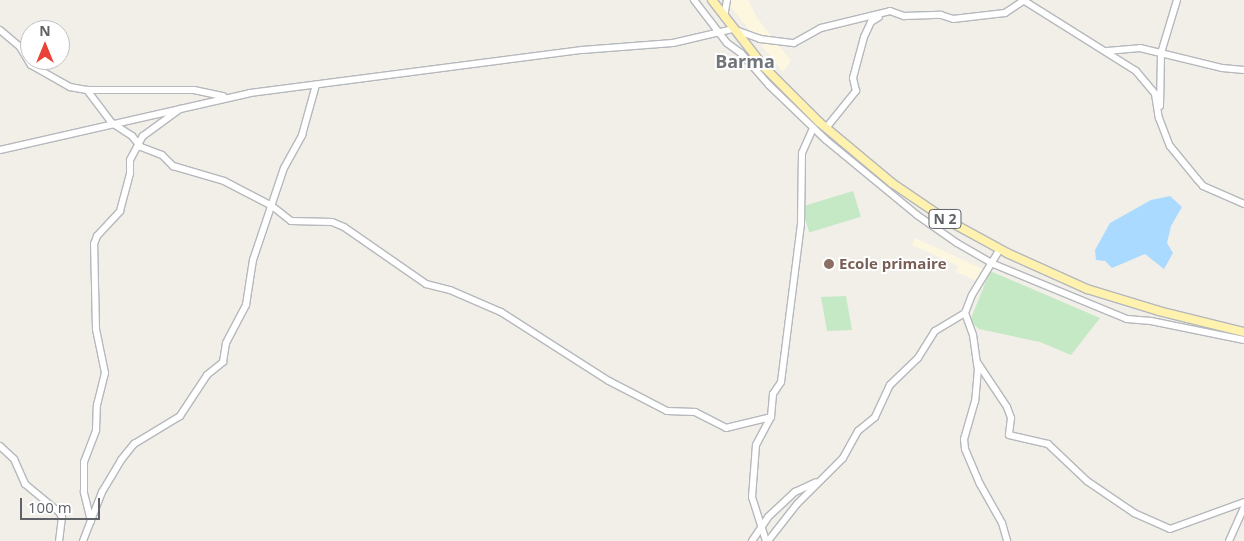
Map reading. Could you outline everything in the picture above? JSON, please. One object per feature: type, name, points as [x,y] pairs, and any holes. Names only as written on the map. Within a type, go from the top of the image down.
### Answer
[{"type":"main road","name":"N 2","points":[[712,0],[733,30],[764,67],[826,128],[892,183],[945,218],[1000,249],[1109,296],[1244,332]]},
{"type":"street","points":[[694,0],[719,34],[813,128],[917,215],[992,262],[1134,321],[1151,321],[1244,340]]},
{"type":"street","points":[[724,16],[727,0]]},
{"type":"street","points":[[0,150],[227,97],[572,51],[673,43],[733,30],[760,39],[794,43],[821,28],[883,13],[894,11],[904,16],[942,15],[953,19],[1005,13],[1023,0],[1107,51],[1136,71],[1155,94],[1170,146],[1196,179],[1203,186],[1244,204]]},
{"type":"street","points":[[1159,112],[1162,96],[1161,53],[1177,0]]},
{"type":"street","points":[[826,128],[856,91],[853,78],[864,37],[871,22],[883,13]]},
{"type":"street","points":[[0,30],[42,73],[70,87],[87,90],[194,90],[227,97]]},
{"type":"street","points":[[1107,51],[1140,48],[1222,68],[1244,70]]},
{"type":"street","points":[[83,541],[121,460],[134,444],[180,416],[207,375],[222,362],[226,343],[246,305],[254,260],[284,168],[302,135],[316,85]]},
{"type":"street","points":[[87,90],[112,123],[132,136],[138,144],[162,155],[181,170],[224,181],[272,206],[291,221],[332,222],[344,226],[426,284],[450,290],[501,312],[609,381],[667,411],[695,412],[726,428],[771,417]]},
{"type":"street","points":[[91,522],[84,492],[84,462],[96,430],[97,405],[105,373],[96,330],[93,253],[97,236],[114,219],[125,197],[130,160],[138,144],[156,124],[184,107]]},
{"type":"street","points":[[813,128],[802,153],[801,224],[795,261],[796,280],[788,307],[788,342],[781,382],[773,394],[771,417],[756,445],[752,497],[761,528],[768,539],[820,480],[843,458],[858,431],[875,417],[890,385],[918,358],[935,331],[965,314],[972,295],[1000,249]]},
{"type":"street","points":[[965,314],[973,334],[977,362],[976,401],[964,439],[964,449],[972,468],[1002,523],[1007,541]]},
{"type":"street","points":[[977,362],[1007,407],[1011,418],[1009,435],[1048,444],[1087,481],[1134,513],[1170,529],[1244,502]]},
{"type":"street","points":[[0,446],[14,459],[24,484],[59,512],[62,518],[59,541]]},
{"type":"street","points":[[752,541],[761,528],[795,492],[820,480]]},
{"type":"street","points":[[1229,541],[1244,508]]},
{"type":"shaded area","points":[[729,0],[748,0],[757,18],[791,61],[783,72],[727,2]]},
{"type":"shaded area","points":[[915,238],[987,271],[982,283],[956,272],[959,266],[912,245]]},
{"type":"green space","points":[[853,191],[861,217],[809,233],[801,207]]},
{"type":"green space","points":[[990,271],[1100,318],[1071,355],[1040,342],[979,329],[970,321]]},
{"type":"green space","points":[[846,296],[852,330],[827,331],[821,297]]},
{"type":"water","points":[[1170,196],[1182,207],[1171,226],[1167,243],[1173,253],[1164,269],[1145,254],[1112,268],[1105,261],[1096,260],[1095,250],[1110,223],[1151,200]]},
{"type":"place","name":"Ecole primaire","points":[[829,264]]},
{"type":"district","name":"Barma","points":[[745,61]]}]
